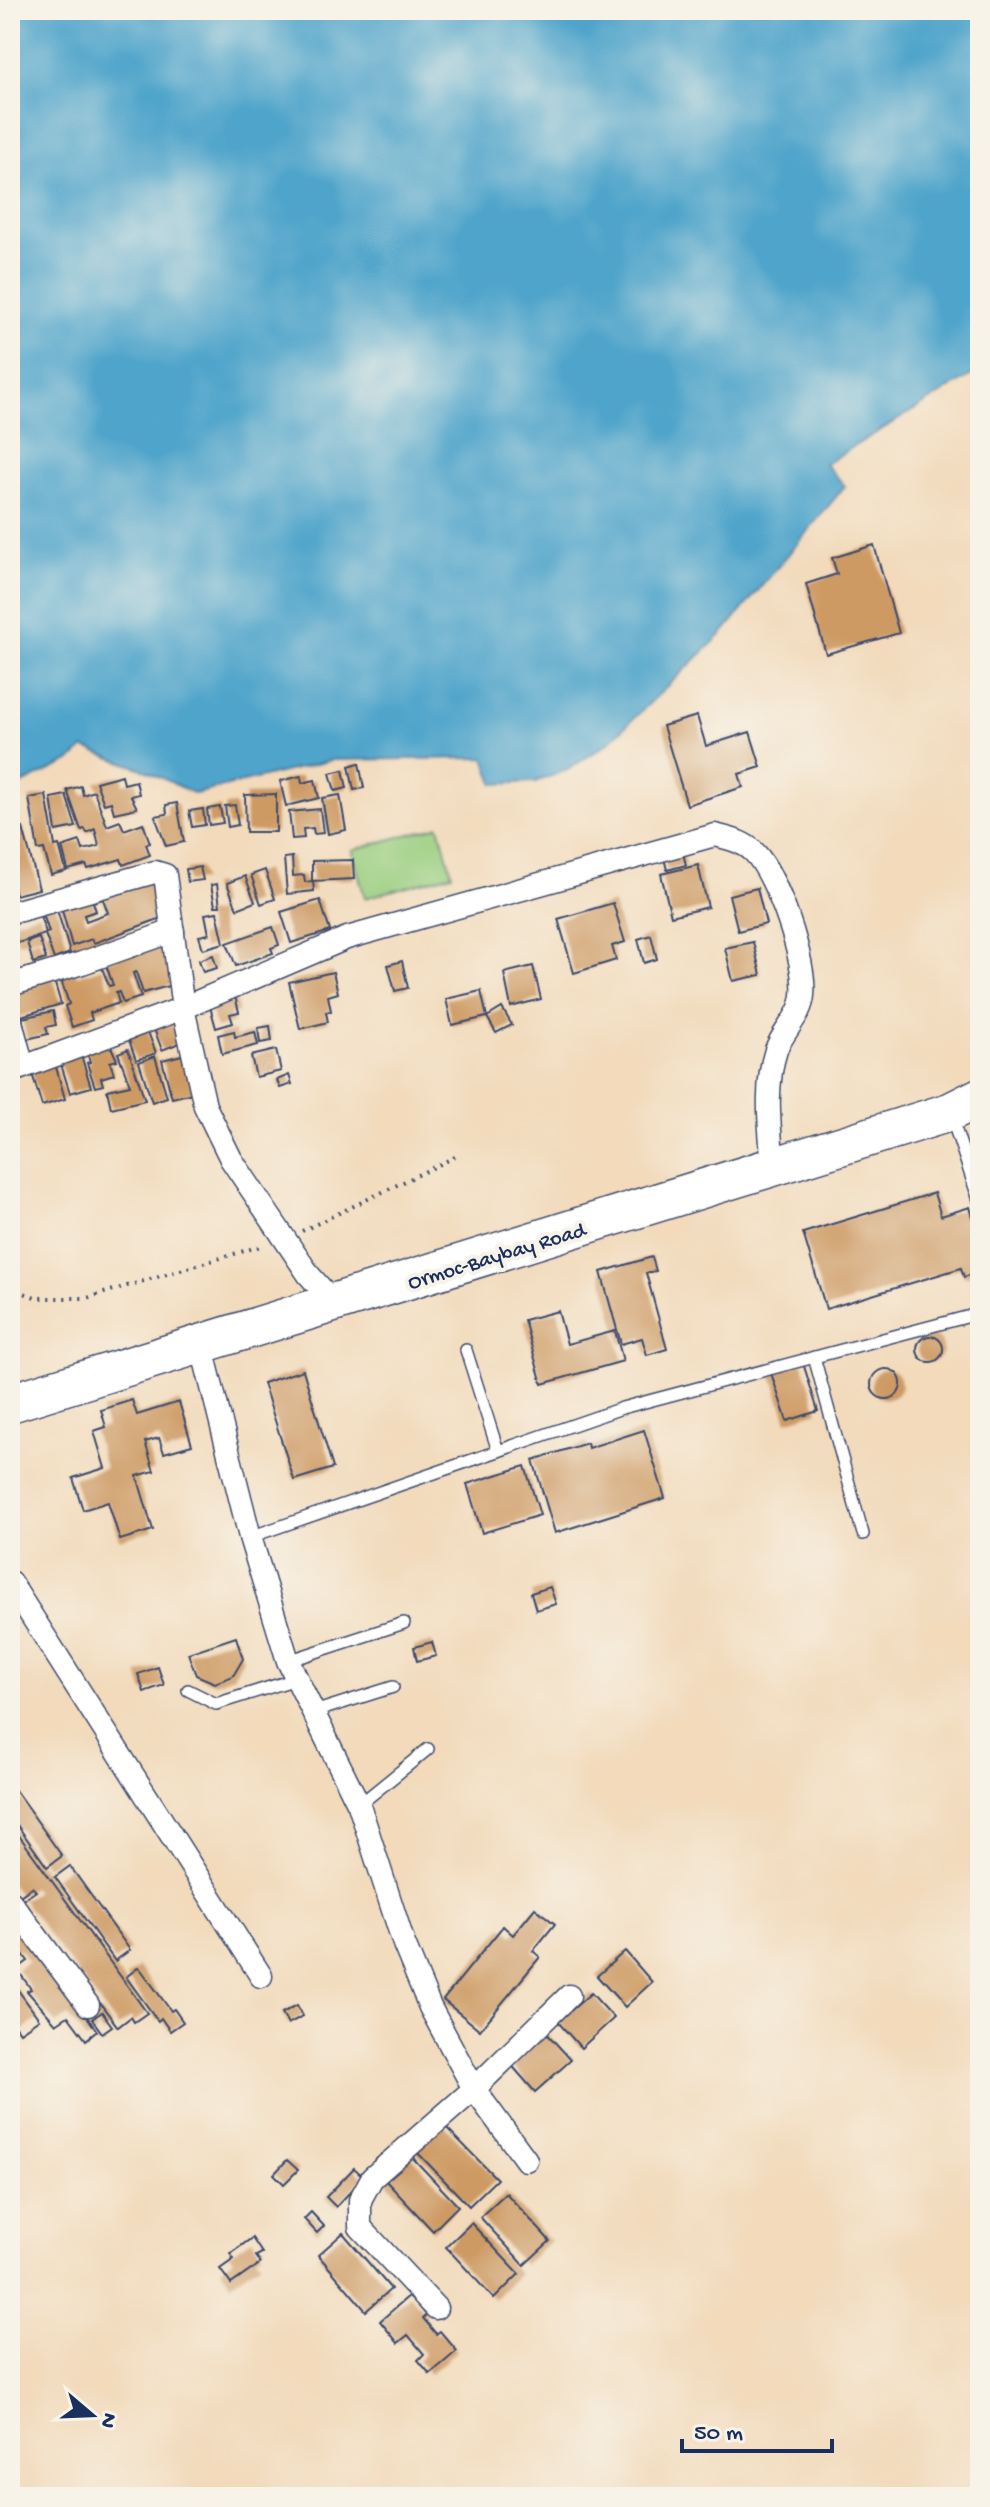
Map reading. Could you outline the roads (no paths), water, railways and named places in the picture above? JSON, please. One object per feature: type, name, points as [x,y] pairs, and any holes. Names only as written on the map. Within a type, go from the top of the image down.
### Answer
[{"type":"highway","name":"Ormoc-Baybay Road","points":[[10,1403],[773,1167],[965,1104]]},
{"type":"street","points":[[10,1018],[17,1070],[183,1008],[347,938],[715,835],[741,842],[755,853],[777,889],[802,961],[804,998],[776,1047],[771,1071],[773,1167]]},
{"type":"street","points":[[10,913],[155,872],[165,875],[183,1008],[205,1106],[231,1159],[309,1275],[335,1304]]},
{"type":"street","points":[[10,985],[173,931]]},
{"type":"street","points":[[201,1344],[250,1537],[292,1670],[359,1805],[404,1944],[430,2007],[474,2089],[526,2160]]},
{"type":"street","points":[[10,1582],[261,1976]]},
{"type":"street","points":[[10,1901],[88,2005]]},
{"type":"street","points":[[436,2308],[360,2227],[360,2200],[372,2178],[474,2089],[569,1996]]},
{"type":"lane","points":[[965,1104],[980,1203]]},
{"type":"lane","points":[[250,1537],[622,1408],[970,1316],[980,1310]]},
{"type":"lane","points":[[466,1350],[498,1451]]},
{"type":"lane","points":[[814,1357],[863,1534]]},
{"type":"lane","points":[[188,1690],[216,1704],[404,1623]]},
{"type":"lane","points":[[314,1712],[393,1687]]},
{"type":"lane","points":[[359,1805],[428,1749]]},
{"type":"water","points":[[10,10],[980,10],[980,370],[825,464],[845,486],[723,633],[607,744],[567,770],[535,782],[494,784],[485,758],[332,760],[195,794],[145,770],[84,748],[72,760],[10,790]]}]
